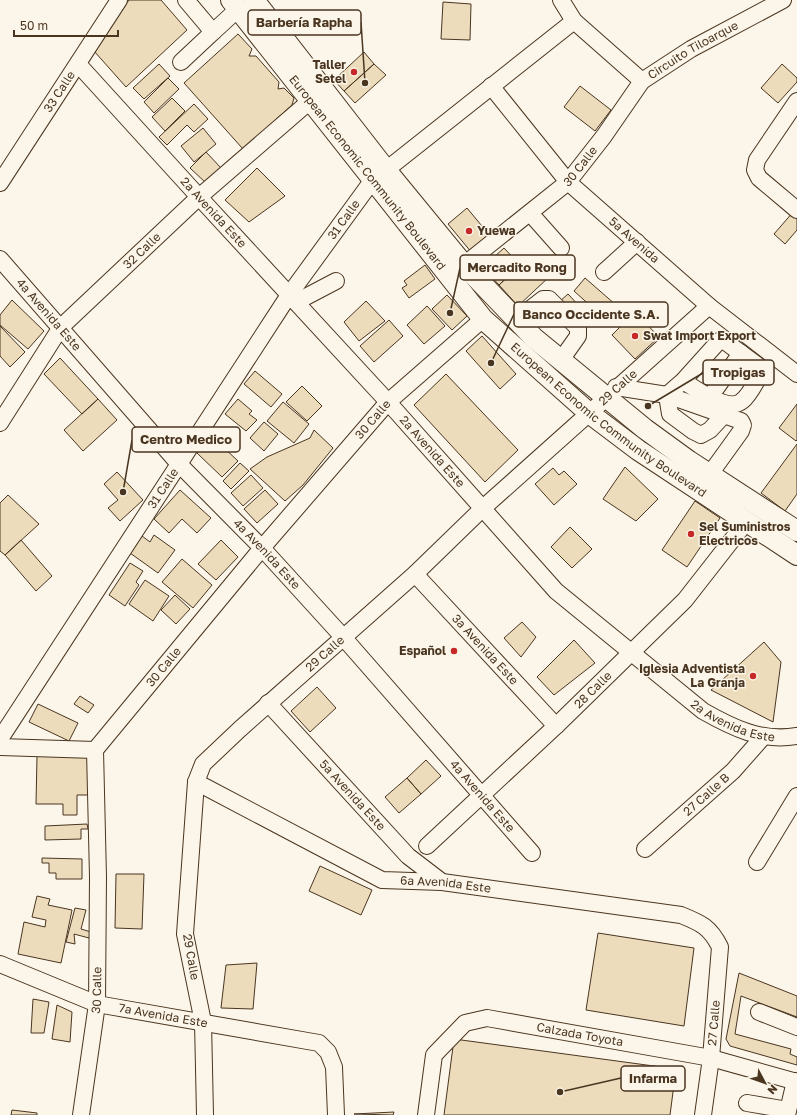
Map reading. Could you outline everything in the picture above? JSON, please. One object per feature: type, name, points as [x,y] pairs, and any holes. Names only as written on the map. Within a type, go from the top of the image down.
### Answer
[{"type":"main road","name":"European Economic Community Boulevard","points":[[241,3],[310,101],[379,176],[534,338],[561,360],[611,392],[645,429],[797,531]]},
{"type":"main road","name":"European Economic Community Boulevard","points":[[241,3],[379,176],[483,319],[589,413],[638,450],[797,555]]},
{"type":"street","name":"33 Calle","points":[[0,183],[119,0]]},
{"type":"street","points":[[186,0],[213,32]]},
{"type":"street","name":"Circuito Tiloarque","points":[[561,0],[574,20],[642,81],[691,49],[783,0]]},
{"type":"street","points":[[181,62],[241,3]]},
{"type":"street","name":"31 Calle","points":[[0,739],[180,464],[379,176],[574,20]]},
{"type":"street","name":"2a Avenida Este","points":[[78,64],[199,198],[388,402],[556,591],[703,711],[725,723],[764,737],[797,736]]},
{"type":"street","name":"30 Calle","points":[[464,265],[568,182],[604,136],[642,81]]},
{"type":"street","name":"5a Avenida","points":[[491,86],[568,182],[709,306],[797,374]]},
{"type":"street","name":"32 Calle","points":[[0,423],[61,327],[199,198],[310,101]]},
{"type":"street","points":[[797,101],[756,160],[755,170],[759,178],[797,210]]},
{"type":"street","points":[[530,213],[561,248]]},
{"type":"street","points":[[604,272],[637,242]]},
{"type":"street","name":"4a Avenida Este","points":[[0,259],[180,464],[262,548],[344,638],[532,853]]},
{"type":"street","points":[[293,299],[336,281]]},
{"type":"street","points":[[516,320],[543,299],[549,299],[578,328],[578,336],[561,360]]},
{"type":"street","name":"29 Calle","points":[[205,1115],[203,1022],[185,934],[196,782],[203,764],[268,703],[344,638],[483,508],[611,392],[709,306]]},
{"type":"street","name":"30 Calle","points":[[81,1115],[97,1004],[98,877],[95,750],[262,548],[388,402],[483,319]]},
{"type":"street","points":[[667,395],[683,381],[719,340],[723,340],[758,365],[761,373],[742,401],[735,405],[719,402],[683,381]]},
{"type":"street","points":[[710,397],[741,353]]},
{"type":"street","points":[[611,392],[667,395],[741,422],[743,425],[710,474]]},
{"type":"street","points":[[667,395],[670,414],[701,435],[710,430],[723,416]]},
{"type":"street","name":"28 Calle","points":[[427,846],[556,726],[685,600],[746,522]]},
{"type":"street","name":"3a Avenida Este","points":[[414,574],[556,726]]},
{"type":"street","name":"5a Avenida Este","points":[[268,703],[408,856],[442,882]]},
{"type":"street","name":"27 Calle B","points":[[645,849],[733,771],[764,737]]},
{"type":"street","points":[[0,747],[95,750]]},
{"type":"street","name":"6a Avenida Este","points":[[196,782],[382,880],[442,882],[681,915],[700,922],[713,933]]},
{"type":"street","points":[[757,862],[797,796]]},
{"type":"street","points":[[382,880],[396,874],[408,856]]},
{"type":"street","name":"27 Calle","points":[[703,1115],[711,1058],[720,947],[713,933]]},
{"type":"street","name":"7a Avenida Este","points":[[0,964],[97,1004],[319,1043],[328,1052],[334,1067],[336,1115]]},
{"type":"street","points":[[758,1012],[797,1027]]},
{"type":"street","name":"Calzada Toyota","points":[[426,1115],[434,1055],[465,1023],[487,1018],[711,1058],[796,1082]]},
{"type":"street","points":[[747,1103],[787,1112],[796,1082]]},
{"type":"building","points":[[129,0],[161,0],[187,30],[126,87],[94,51]]},
{"type":"building","points":[[443,2],[471,4],[470,40],[441,39]]},
{"type":"building","points":[[238,34],[252,49],[249,56],[256,56],[279,82],[278,89],[284,88],[294,98],[292,105],[243,149],[184,83]]},
{"type":"building","name":"Taller Setel","points":[[364,52],[374,64],[344,91],[334,80]]},
{"type":"building","points":[[159,64],[170,76],[144,99],[133,88]]},
{"type":"building","points":[[374,64],[386,75],[355,103],[344,91]]},
{"type":"building","points":[[782,64],[797,78],[797,82],[778,103],[761,88]]},
{"type":"building","points":[[168,78],[179,89],[154,113],[144,102]]},
{"type":"building","points":[[580,86],[611,110],[595,131],[564,107]]},
{"type":"building","points":[[172,98],[185,111],[165,131],[152,117]]},
{"type":"building","points":[[194,104],[208,119],[194,132],[187,125],[167,145],[159,137]]},
{"type":"building","points":[[203,128],[216,144],[194,162],[181,146]]},
{"type":"building","points":[[206,152],[221,168],[206,183],[190,168]]},
{"type":"building","points":[[257,168],[285,196],[249,222],[225,200]]},
{"type":"building","name":"Yuewa","points":[[467,208],[491,237],[472,253],[448,224]]},
{"type":"building","points":[[794,211],[797,214],[797,230],[785,244],[774,234]]},
{"type":"building","points":[[504,248],[520,265],[499,285],[483,267]]},
{"type":"building","points":[[530,256],[549,277],[518,306],[499,285]]},
{"type":"building","points":[[425,265],[435,279],[409,298],[402,288],[407,285],[404,281]]},
{"type":"building","points":[[585,278],[616,305],[604,318],[574,291]]},
{"type":"building","points":[[568,294],[581,308],[563,325],[549,311]]},
{"type":"building","points":[[447,295],[467,316],[452,330],[432,309]]},
{"type":"building","points":[[12,300],[44,331],[28,349],[0,325],[0,315]]},
{"type":"building","points":[[366,301],[385,321],[359,341],[344,322]]},
{"type":"building","points":[[427,306],[445,326],[424,344],[407,325]]},
{"type":"building","name":"Swat Import Export","points":[[635,312],[659,337],[635,359],[612,335]]},
{"type":"building","points":[[389,320],[403,336],[374,362],[360,346]]},
{"type":"building","points":[[0,326],[25,352],[10,367],[0,356]]},
{"type":"building","points":[[482,336],[516,374],[500,389],[466,351]]},
{"type":"building","points":[[60,358],[98,399],[82,414],[44,374]]},
{"type":"building","points":[[255,371],[282,394],[271,407],[244,384]]},
{"type":"building","points":[[446,374],[518,450],[485,482],[414,405]]},
{"type":"building","points":[[302,386],[322,406],[307,421],[286,402]]},
{"type":"building","points":[[98,399],[117,420],[83,451],[64,430]]},
{"type":"building","points":[[238,399],[252,411],[249,414],[257,420],[246,431],[225,414]]},
{"type":"building","points":[[283,402],[309,424],[294,443],[267,421]]},
{"type":"building","points":[[797,404],[797,440],[796,441],[779,428]]},
{"type":"building","points":[[264,422],[278,434],[264,451],[250,438]]},
{"type":"building","points":[[314,430],[333,448],[303,485],[285,501],[250,469],[267,457],[310,438]]},
{"type":"building","points":[[208,433],[238,461],[222,477],[197,453]]},
{"type":"building","points":[[797,444],[797,494],[785,511],[761,493]]},
{"type":"building","points":[[240,463],[249,471],[231,489],[223,481]]},
{"type":"building","points":[[625,467],[658,499],[636,521],[603,499]]},
{"type":"building","points":[[553,468],[559,475],[564,471],[577,484],[554,505],[535,484]]},
{"type":"building","points":[[117,472],[143,500],[120,521],[108,508],[118,500],[104,484]]},
{"type":"building","points":[[251,475],[263,488],[243,506],[231,493]]},
{"type":"building","points":[[180,490],[211,518],[197,533],[182,519],[169,533],[154,519]]},
{"type":"building","points":[[265,490],[278,504],[257,523],[244,509]]},
{"type":"building","points":[[8,495],[39,524],[5,555],[0,551],[0,503]]},
{"type":"building","name":"Sel Suministros Electricos","points":[[695,501],[720,518],[687,567],[662,550]]},
{"type":"building","points":[[570,527],[592,549],[572,568],[551,547]]},
{"type":"building","points":[[154,535],[175,550],[158,573],[130,553],[142,536],[150,542]]},
{"type":"building","points":[[21,540],[52,576],[36,591],[5,555]]},
{"type":"building","points":[[221,540],[238,557],[216,580],[198,564]]},
{"type":"building","points":[[182,559],[212,585],[193,608],[162,582]]},
{"type":"building","points":[[130,563],[143,571],[136,582],[139,585],[125,606],[109,595]]},
{"type":"building","points":[[145,580],[169,596],[153,621],[129,604]]},
{"type":"building","points":[[175,595],[190,609],[176,624],[161,610]]},
{"type":"building","points":[[522,622],[536,637],[521,657],[504,638]]},
{"type":"building","points":[[574,640],[595,663],[554,695],[537,677]]},
{"type":"building","name":"Iglesia Adventista La Granja","points":[[764,642],[781,662],[773,722],[711,690]]},
{"type":"building","points":[[317,687],[336,708],[310,732],[291,711]]},
{"type":"building","points":[[80,696],[94,705],[88,713],[74,704]]},
{"type":"building","points":[[38,704],[78,723],[69,741],[29,722]]},
{"type":"building","points":[[37,756],[89,756],[89,795],[77,795],[77,815],[63,815],[63,804],[36,804]]},
{"type":"building","points":[[426,760],[441,776],[421,794],[407,778]]},
{"type":"building","points":[[407,778],[421,794],[399,813],[385,797]]},
{"type":"building","points":[[87,824],[88,829],[81,829],[81,839],[45,840],[45,826]]},
{"type":"building","points":[[42,858],[82,859],[82,879],[56,879],[56,873],[49,873],[49,863],[42,863]]},
{"type":"building","points":[[320,866],[372,890],[361,915],[309,891]]},
{"type":"building","points":[[116,874],[144,874],[142,929],[115,928]]},
{"type":"building","points":[[37,896],[50,899],[48,905],[72,910],[61,963],[18,954],[24,922],[45,927],[46,920],[32,917]]},
{"type":"building","points":[[75,908],[86,910],[81,929],[91,932],[89,938],[74,934],[75,944],[66,942]]},
{"type":"building","points":[[598,933],[694,948],[684,1026],[586,1010]]},
{"type":"building","points":[[257,963],[253,1009],[221,1008],[226,965]]},
{"type":"building","points":[[739,973],[797,996],[797,1017],[741,996],[735,1034],[791,1049],[790,1054],[797,1057],[797,1065],[730,1046],[726,1039]]},
{"type":"building","points":[[33,999],[49,1002],[44,1033],[31,1033]]},
{"type":"building","points":[[57,1005],[72,1012],[70,1042],[52,1039]]},
{"type":"building","points":[[454,1039],[676,1069],[670,1115],[444,1115]]},
{"type":"building","points":[[12,1110],[37,1113],[37,1115],[11,1115]]},
{"type":"building","points":[[394,1112],[393,1115],[354,1114]]},
{"type":"place","name":"Taller Setel","points":[[354,72]]},
{"type":"place","name":"Barbería Rapha","points":[[365,83]]},
{"type":"place","name":"Yuewa","points":[[469,231]]},
{"type":"place","name":"Mercadito Rong","points":[[450,313]]},
{"type":"place","name":"Swat Import Export","points":[[635,336]]},
{"type":"place","name":"Banco Occidente S.A.","points":[[491,363]]},
{"type":"place","name":"Tropigas","points":[[648,406]]},
{"type":"place","name":"Centro Medico","points":[[123,492]]},
{"type":"place","name":"Sel Suministros Electricos","points":[[691,534]]},
{"type":"place","name":"Español","points":[[454,651]]},
{"type":"place","name":"Iglesia Adventista La Granja","points":[[753,676]]},
{"type":"place","name":"Infarma","points":[[560,1092]]}]
